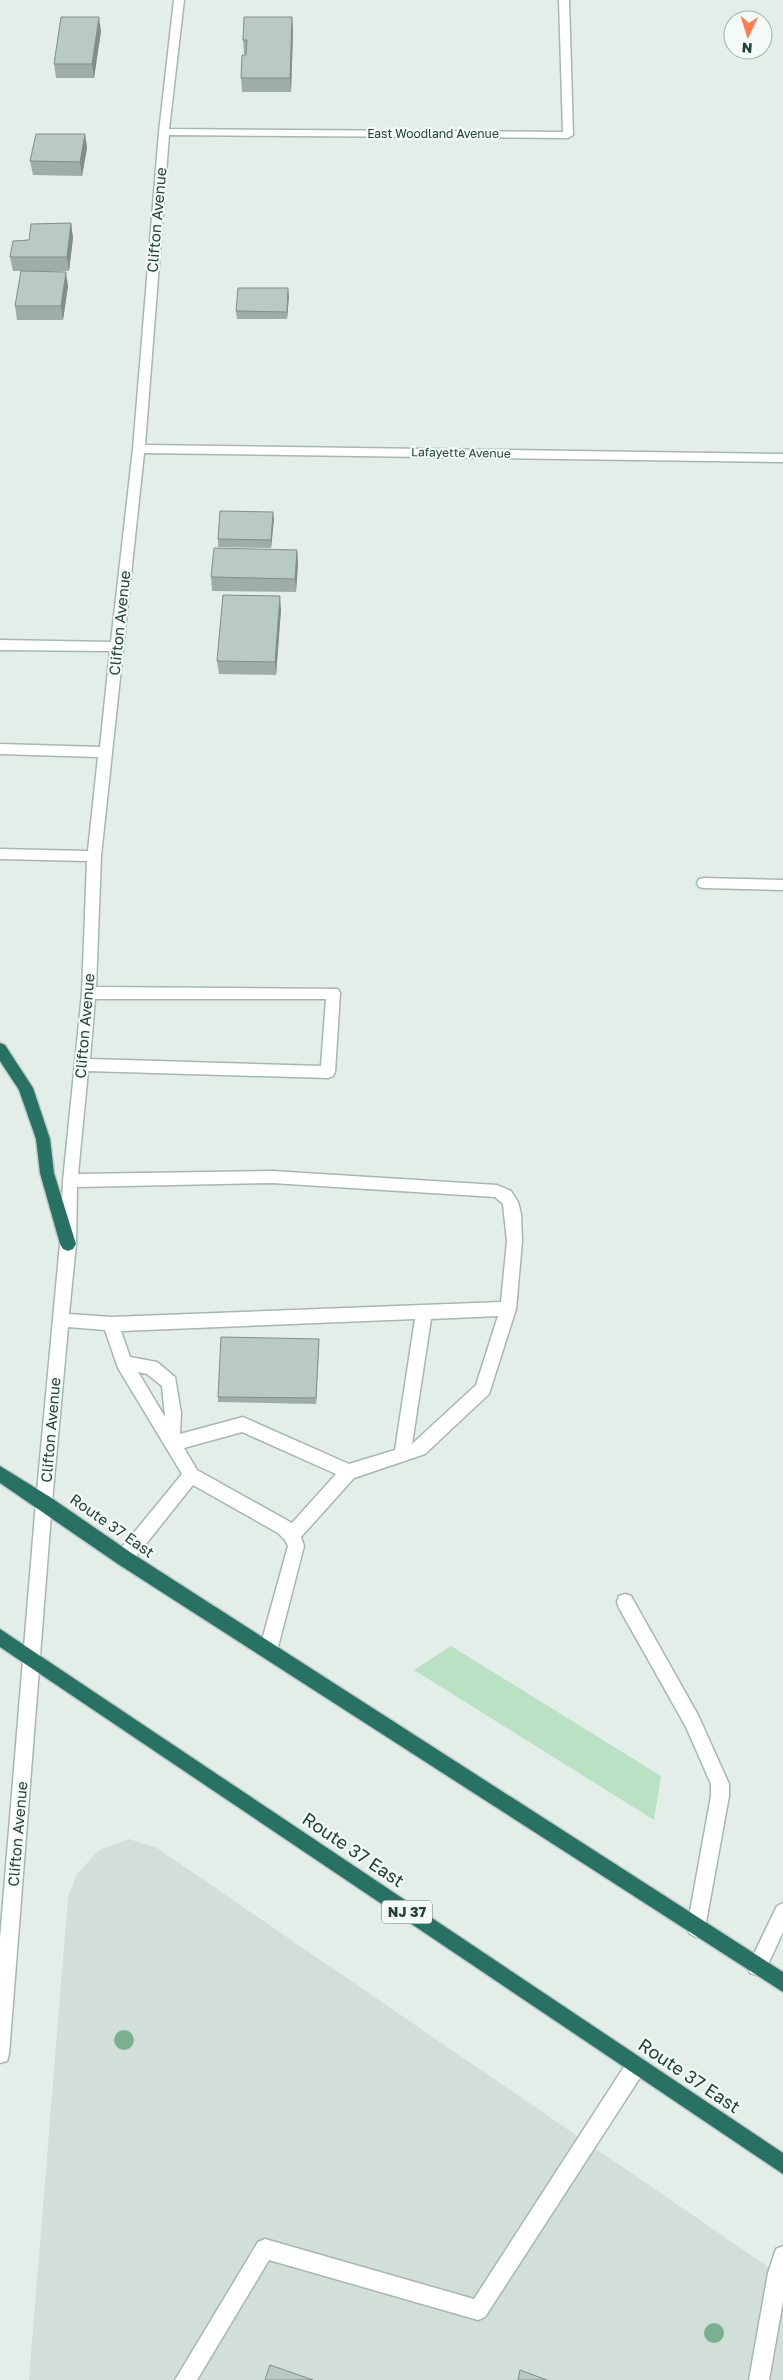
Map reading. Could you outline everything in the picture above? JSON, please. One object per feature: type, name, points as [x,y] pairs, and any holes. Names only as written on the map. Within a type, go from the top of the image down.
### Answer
[{"type":"highway","points":[[0,1049],[26,1088],[42,1139],[47,1173],[68,1244]]},
{"type":"highway","name":"Route 37 East","points":[[0,1474],[124,1558],[783,1983]]},
{"type":"highway","name":"Route 37 East","points":[[0,1637],[783,2164]]},
{"type":"street","name":"Clifton Avenue","points":[[0,2054],[2,2005],[44,1502],[62,1320],[68,1244],[70,1181],[89,993],[94,856],[139,449],[164,132],[179,0]]},
{"type":"street","name":"East Woodland Avenue","points":[[164,132],[568,134],[564,0]]},
{"type":"street","name":"Lafayette Avenue","points":[[139,449],[783,458]]},
{"type":"street","points":[[0,645],[117,647]]},
{"type":"street","points":[[0,749],[105,752]]},
{"type":"street","points":[[0,854],[94,856]]},
{"type":"street","points":[[704,883],[783,885]]},
{"type":"street","points":[[81,1065],[328,1072],[333,993],[89,993]]},
{"type":"street","points":[[70,1181],[272,1177],[498,1191],[507,1196],[512,1204],[514,1252],[508,1309],[483,1389],[419,1449],[349,1472],[292,1535]]},
{"type":"street","points":[[62,1320],[111,1324],[508,1309]]},
{"type":"street","points":[[402,1454],[424,1312]]},
{"type":"street","points":[[111,1324],[124,1363],[192,1475],[284,1527],[292,1535],[296,1546],[268,1651]]},
{"type":"street","points":[[124,1363],[151,1367],[169,1382],[173,1413],[172,1444]]},
{"type":"street","points":[[172,1444],[243,1424],[349,1472]]},
{"type":"street","points":[[124,1558],[192,1475]]},
{"type":"street","points":[[625,1602],[692,1721],[720,1784],[720,1796],[696,1928]]},
{"type":"street","points":[[757,1966],[783,1912]]},
{"type":"street","points":[[185,2380],[265,2249],[478,2310],[636,2066]]},
{"type":"street","points":[[759,2380],[778,2273],[783,2256]]},
{"type":"shaded area","points":[[129,1839],[157,1848],[783,2277],[783,2380],[29,2380],[68,1897],[77,1874],[99,1850]]},
{"type":"green space","points":[[451,1646],[661,1776],[654,1820],[414,1670]]},
{"type":"building","points":[[61,17],[99,17],[92,64],[54,64]]},
{"type":"building","points":[[244,17],[292,17],[290,78],[241,78],[242,55],[246,55],[247,40],[243,40]]},
{"type":"building","points":[[36,134],[85,134],[80,162],[30,161]]},
{"type":"building","points":[[71,223],[67,257],[10,257],[13,241],[29,240],[31,224]]},
{"type":"building","points":[[21,271],[66,272],[61,306],[15,306]]},
{"type":"building","points":[[238,288],[288,288],[287,312],[236,311]]},
{"type":"building","points":[[220,511],[273,512],[271,540],[218,539]]},
{"type":"building","points":[[214,548],[297,550],[295,579],[211,577]]},
{"type":"building","points":[[223,595],[280,596],[275,662],[217,661]]},
{"type":"building","points":[[221,1337],[319,1339],[316,1398],[218,1397]]},
{"type":"building","points":[[270,2365],[313,2380],[265,2380]]},
{"type":"building","points":[[520,2370],[547,2380],[518,2380]]}]
